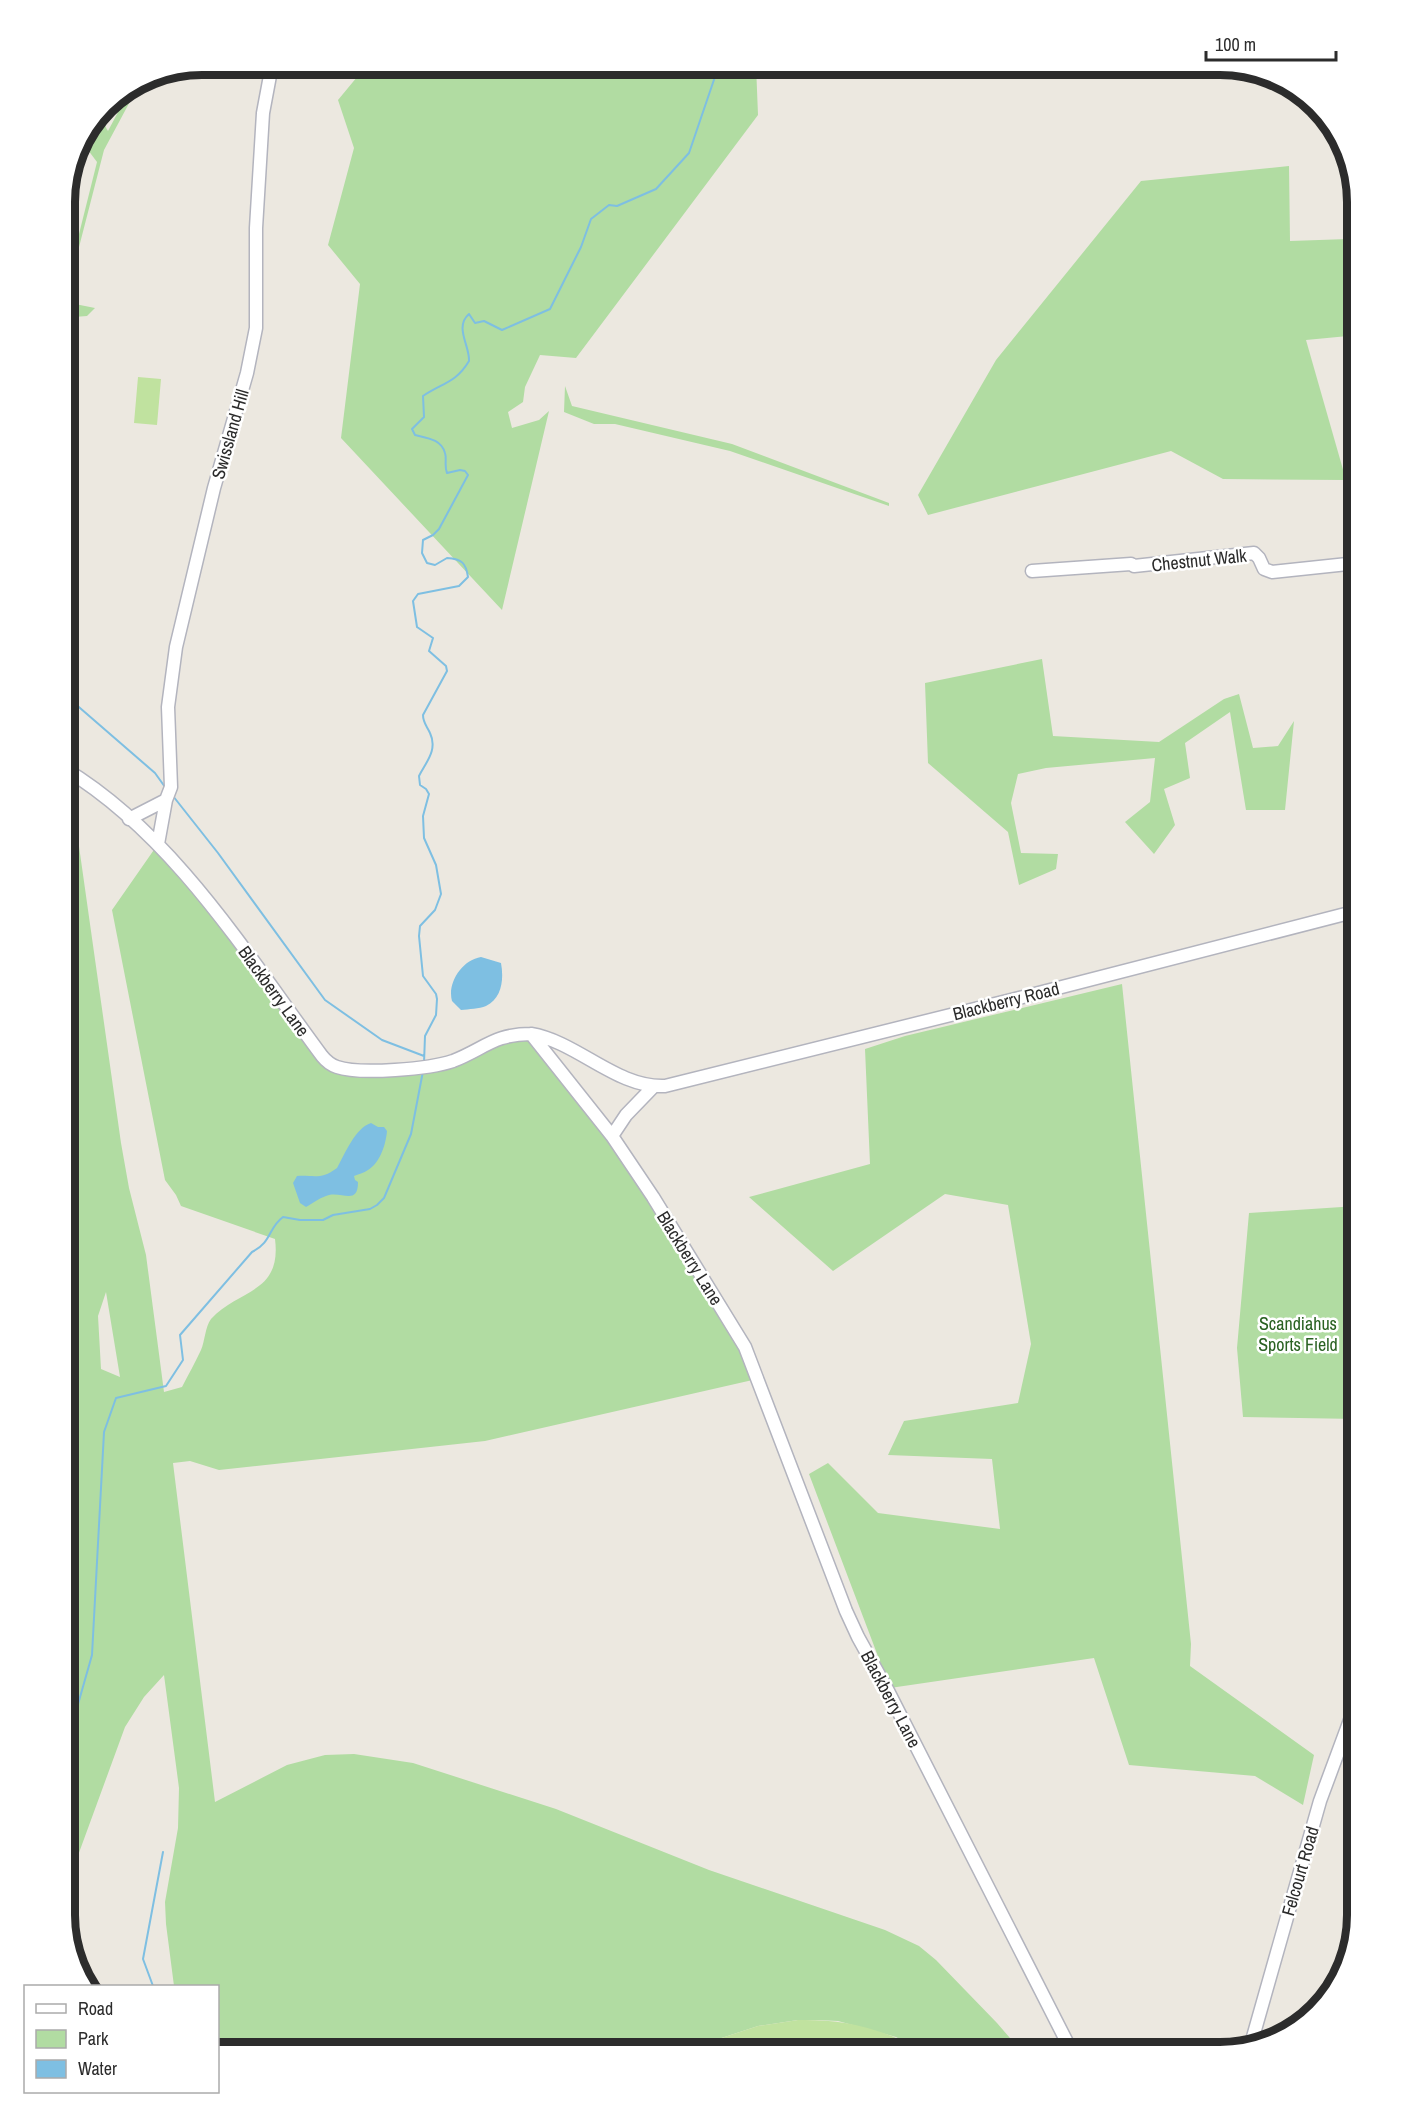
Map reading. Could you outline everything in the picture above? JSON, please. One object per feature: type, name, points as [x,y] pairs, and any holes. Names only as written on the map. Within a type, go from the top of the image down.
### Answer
[{"type":"street","name":"Swissland Hill","points":[[158,844],[166,800],[171,787],[168,707],[176,647],[216,483],[247,374],[256,328],[256,228],[263,113],[270,75]]},
{"type":"street","name":"Chestnut Walk","points":[[1032,571],[1131,564],[1134,566],[1254,553],[1264,569],[1272,572],[1347,564]]},
{"type":"street","name":"Blackberry Lane","points":[[75,776],[112,800],[129,819],[158,844],[229,928],[322,1056],[336,1067],[350,1070],[403,1070],[428,1067],[454,1060],[498,1038],[531,1034],[612,1136],[653,1197],[745,1347],[825,1560],[858,1637],[888,1691],[1067,2042]]},
{"type":"street","points":[[129,819],[166,800]]},
{"type":"street","name":"Blackberry Road","points":[[531,1034],[557,1042],[621,1076],[654,1086],[676,1084],[1347,914]]},
{"type":"street","points":[[612,1136],[626,1115],[654,1086]]},
{"type":"street","name":"Felcourt Road","points":[[1253,2038],[1320,1801],[1347,1730]]},
{"type":"green space","points":[[359,75],[756,75],[758,115],[576,358],[540,355],[525,387],[523,402],[508,412],[512,428],[539,420],[549,411],[502,610],[341,438],[360,284],[328,245],[354,148],[338,100]]},
{"type":"green space","points":[[133,95],[104,150],[75,263],[75,250],[97,162],[88,150],[86,152],[104,121],[108,131],[123,103]]},
{"type":"green space","points":[[1289,166],[1290,241],[1347,239],[1347,336],[1306,340],[1346,480],[1223,479],[1171,451],[928,515],[918,495],[996,360],[1141,181]]},
{"type":"green space","points":[[75,304],[95,308],[87,316],[75,317]]},
{"type":"green space","points":[[138,377],[161,379],[157,425],[134,423]]},
{"type":"green space","points":[[565,386],[572,406],[732,444],[889,503],[889,506],[730,451],[615,424],[594,424],[564,412]]},
{"type":"green space","points":[[1042,659],[1053,736],[1159,742],[1224,699],[1239,694],[1253,748],[1278,746],[1294,721],[1285,810],[1246,810],[1230,712],[1185,743],[1190,778],[1164,789],[1175,825],[1154,854],[1125,822],[1150,802],[1155,758],[1046,768],[1018,774],[1011,803],[1021,853],[1058,854],[1056,869],[1019,885],[1008,832],[928,763],[925,683]]},
{"type":"green space","points":[[75,818],[121,1143],[129,1188],[146,1255],[164,1392],[182,1387],[201,1350],[211,1319],[222,1309],[265,1281],[272,1270],[275,1239],[181,1206],[165,1180],[112,910],[158,844],[328,1062],[403,1070],[531,1034],[612,1136],[757,1379],[485,1441],[219,1470],[190,1461],[173,1463],[215,1802],[287,1765],[325,1755],[354,1754],[413,1763],[556,1809],[709,1870],[885,1930],[919,1946],[936,1960],[1013,2042],[905,2042],[896,2037],[838,2021],[798,2020],[758,2026],[709,2042],[219,2042],[219,1985],[174,1985],[165,1902],[178,1828],[179,1788],[164,1675],[144,1697],[125,1727],[75,1864],[75,1105],[79,1111],[77,1088],[79,1063],[75,1038]],"holes":[[[106,1292],[120,1377],[101,1369],[98,1316]]]},
{"type":"green space","points":[[1122,984],[1191,1644],[1190,1666],[1314,1755],[1303,1805],[1255,1776],[1129,1765],[1094,1658],[890,1688],[809,1474],[828,1463],[878,1513],[1000,1529],[992,1459],[888,1455],[904,1421],[1018,1403],[1031,1344],[1008,1205],[945,1194],[833,1271],[749,1197],[870,1164],[865,1049],[905,1036]]},
{"type":"green space","name":"Scandiahus Sports Field","points":[[1347,1207],[1347,1419],[1243,1417],[1237,1348],[1249,1213]]},
{"type":"green space","points":[[798,2020],[831,2021],[878,2031],[904,2042],[709,2042],[758,2026]]},
{"type":"water","points":[[481,957],[501,963],[501,988],[496,998],[486,1006],[461,1010],[452,1001],[454,980],[462,967]]},
{"type":"water","points":[[371,1123],[384,1127],[387,1131],[385,1142],[382,1153],[372,1167],[354,1176],[358,1182],[355,1193],[349,1196],[329,1195],[306,1207],[300,1203],[293,1183],[297,1176],[322,1176],[337,1168],[355,1136]]},
{"type":"waterway","points":[[424,1063],[425,1036],[436,1015],[437,999],[423,976],[420,926],[435,910],[441,894],[436,865],[424,838],[423,816],[429,794],[420,785],[419,776],[433,745],[423,715],[447,671],[446,666],[429,651],[433,638],[417,627],[413,601],[418,594],[459,586],[468,577],[466,568],[460,561],[447,558],[435,565],[427,563],[422,553],[423,540],[439,529],[468,475],[465,471],[460,470],[447,473],[443,448],[433,440],[415,435],[412,429],[424,417],[423,396],[454,378],[469,361],[463,331],[465,319],[469,314],[475,323],[484,321],[502,330],[550,309],[581,247],[591,219],[609,205],[617,206],[656,189],[689,153],[716,75]]},
{"type":"waterway","points":[[75,704],[155,773],[165,787]]},
{"type":"waterway","points":[[173,796],[218,853],[325,1000],[382,1040],[424,1056]]},
{"type":"waterway","points":[[75,1715],[92,1655],[104,1432],[116,1398],[166,1386],[183,1360],[180,1335],[252,1252],[263,1244],[283,1217],[323,1220],[333,1215],[370,1209],[384,1198],[411,1134],[423,1071]]},
{"type":"waterway","points":[[153,1985],[143,1959],[163,1852]]}]
